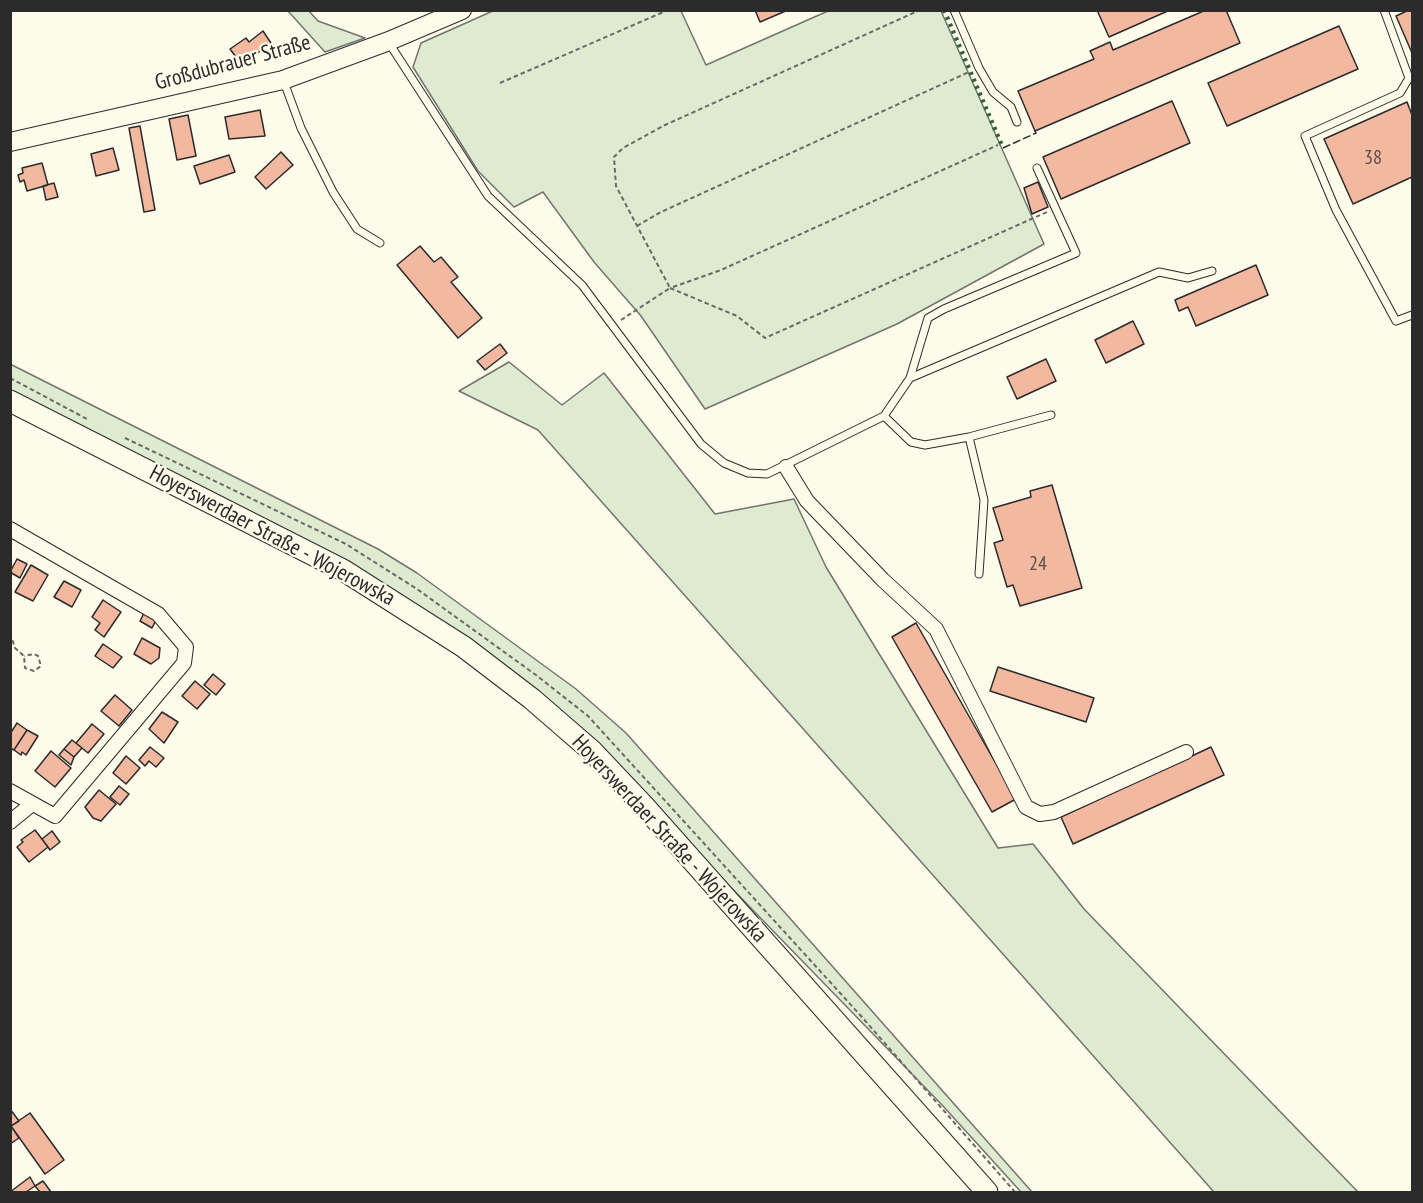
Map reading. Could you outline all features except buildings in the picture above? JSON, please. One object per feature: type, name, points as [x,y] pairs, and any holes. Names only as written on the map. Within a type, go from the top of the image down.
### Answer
[{"type":"main road","name":"Großdubrauer Straße","points":[[10,142],[283,80],[389,41],[462,10]]},
{"type":"main road","name":"Hoyerswerdaer Straße - Wojerowska","points":[[10,401],[316,555],[400,604],[455,640],[532,699],[592,751],[645,806],[987,1192]]},
{"type":"street","points":[[786,466],[807,501],[883,580],[936,629],[1026,807],[1040,814],[1054,812],[1186,752]]},
{"type":"street","points":[[10,530],[158,614],[186,647],[184,663],[55,816],[10,791]]},
{"type":"street","points":[[10,822],[32,804]]},
{"type":"lane","points":[[954,10],[979,68],[993,92],[1011,107],[1017,122]]},
{"type":"lane","points":[[1384,10],[1409,78],[1400,93],[1305,136],[1336,210],[1396,321],[1413,315]]},
{"type":"lane","points":[[389,41],[488,196],[582,285],[701,444],[724,464],[748,473],[767,474],[884,416],[910,378],[922,331],[928,318],[944,309],[1076,253],[1037,168]]},
{"type":"lane","points":[[283,80],[301,128],[333,192],[357,230],[380,243]]},
{"type":"lane","points":[[910,378],[1159,272],[1188,278],[1212,271]]},
{"type":"lane","points":[[884,416],[911,442],[925,445],[969,437],[1051,415]]},
{"type":"lane","points":[[969,437],[984,500],[980,574]]},
{"type":"path","points":[[500,82],[668,10]]},
{"type":"path","points":[[921,10],[665,125],[623,148],[614,157],[616,186],[670,288],[737,316],[765,338],[1056,208]]},
{"type":"path","points":[[637,226],[661,212],[969,72]]},
{"type":"path","points":[[614,325],[670,288],[679,287],[721,270],[998,145]]},
{"type":"path","points":[[10,378],[89,420]]},
{"type":"path","points":[[119,435],[346,544],[426,596],[536,675],[588,716],[861,1016],[1015,1192]]},
{"type":"path","points":[[10,633],[15,648],[24,656],[25,668],[34,671],[41,666],[39,656],[34,654],[24,656]]},
{"type":"green space","points":[[495,10],[681,11],[706,65],[828,11],[941,11],[1044,244],[897,324],[705,409],[641,316],[594,262],[543,192],[514,207],[478,171],[413,67],[421,43]]},
{"type":"green space","points":[[288,11],[309,11],[318,21],[365,38],[325,52]]},
{"type":"green space","points":[[509,362],[562,405],[604,373],[715,514],[794,499],[826,567],[998,848],[1033,844],[1084,909],[1358,1192],[1214,1192],[538,430],[459,391]]},
{"type":"green space","points":[[10,364],[378,549],[417,573],[576,689],[626,733],[1032,1192],[1021,1192],[943,1106],[681,836],[485,652],[11,392]]},
{"type":"hedge","points":[[944,10],[1003,148]]},
{"type":"fence","points":[[1003,148],[1036,133],[1035,131]]}]
